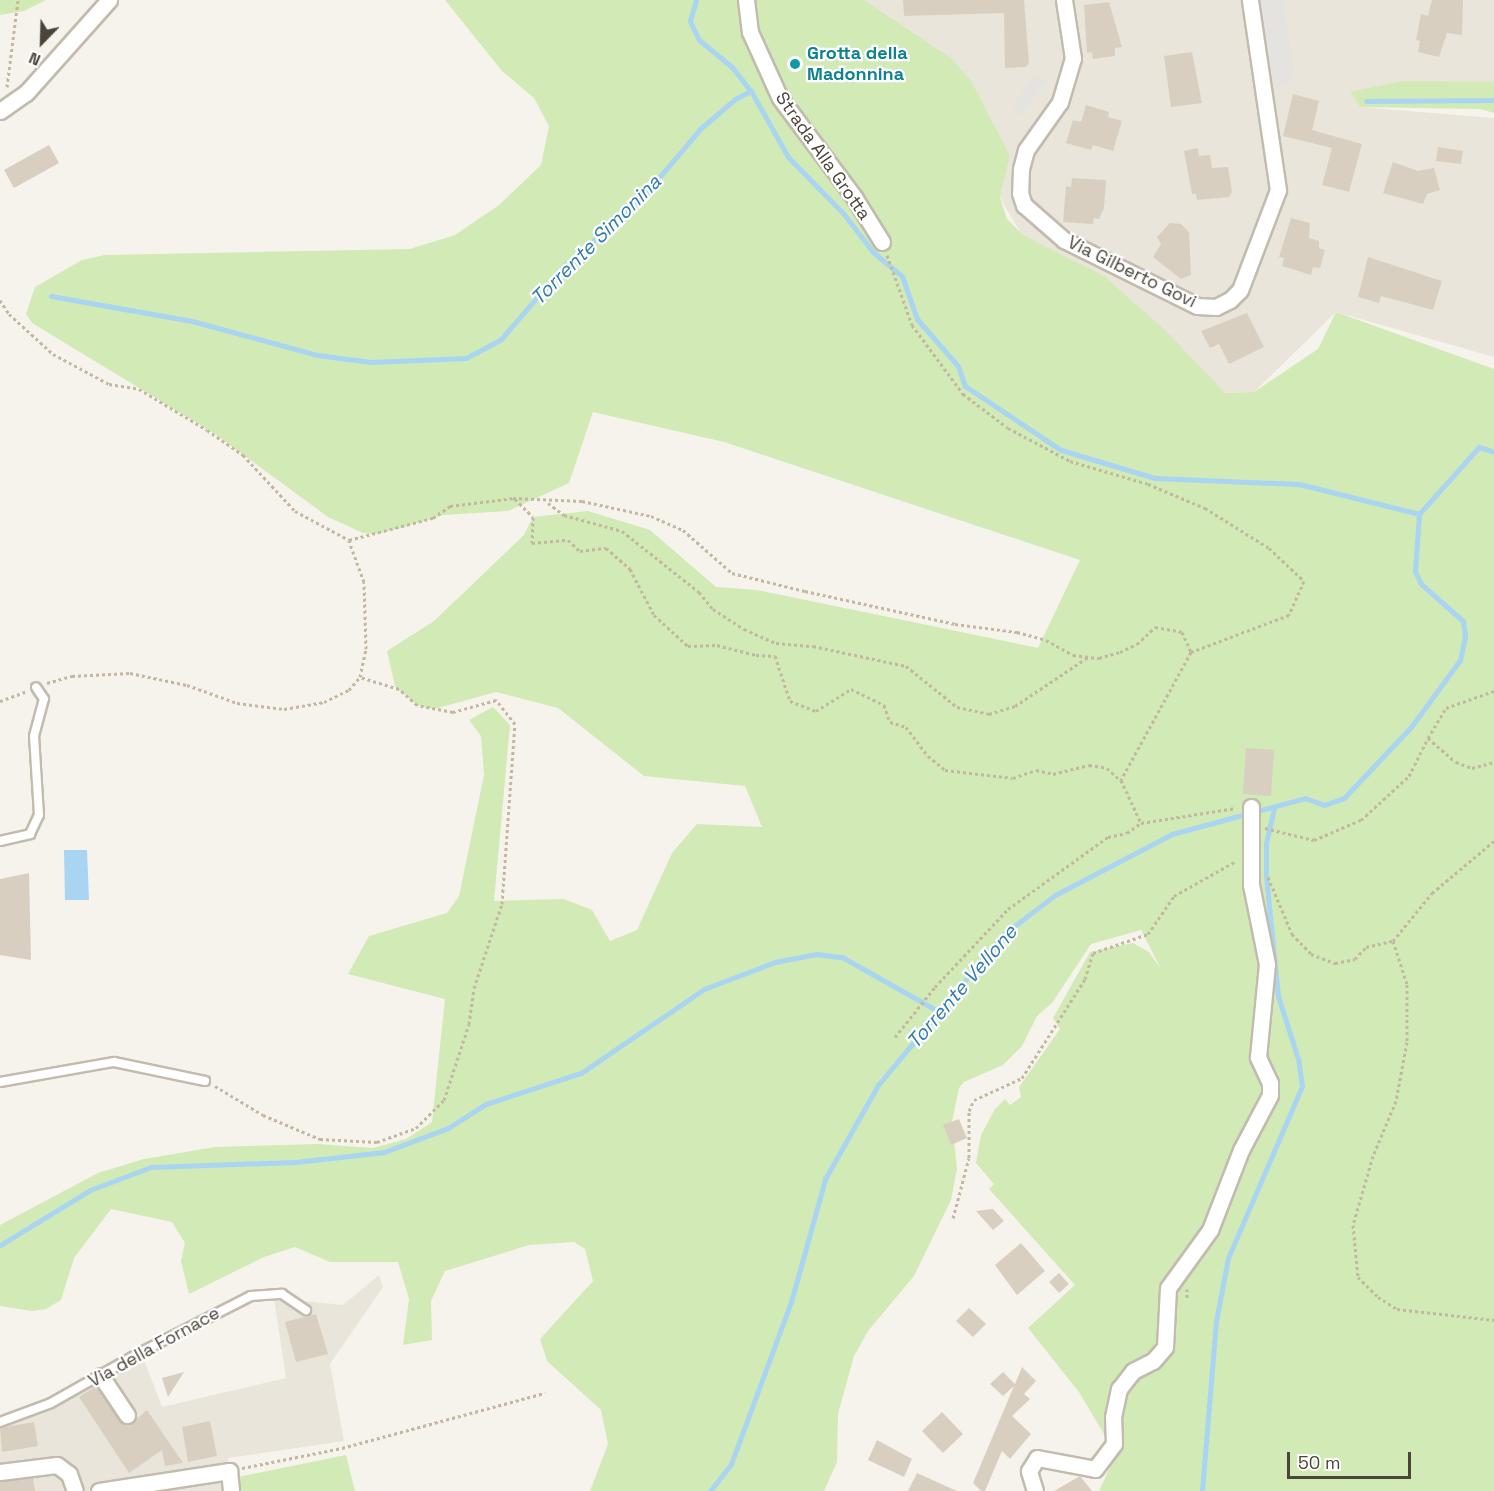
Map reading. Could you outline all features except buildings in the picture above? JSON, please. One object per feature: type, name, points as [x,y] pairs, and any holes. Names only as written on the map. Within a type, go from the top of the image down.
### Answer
[{"type":"street","points":[[2,109],[26,93],[109,0]]},
{"type":"street","name":"Strada Alla Grotta","points":[[746,0],[750,32],[780,98],[854,196],[882,242]]},
{"type":"street","name":"Via Gilberto Govi","points":[[1064,0],[1073,58],[1060,102],[1026,150],[1020,185],[1024,205],[1064,240],[1197,306],[1216,307],[1230,300],[1240,290],[1278,190],[1250,0]]},
{"type":"street","points":[[1035,1491],[1029,1471],[1037,1458],[1095,1469],[1114,1444],[1113,1417],[1119,1389],[1133,1371],[1153,1361],[1165,1347],[1168,1288],[1210,1230],[1241,1150],[1270,1095],[1270,1083],[1258,1057],[1267,964],[1251,885],[1251,807]]},
{"type":"street","points":[[101,1376],[127,1415]]},
{"type":"street","points":[[0,1472],[57,1465],[69,1474],[75,1491]]},
{"type":"street","points":[[99,1491],[229,1471],[231,1491]]},
{"type":"lane","points":[[0,841],[30,834],[39,815],[34,736],[44,699],[36,687]]},
{"type":"lane","points":[[0,1082],[114,1062],[162,1068],[205,1081]]},
{"type":"lane","name":"Via della Fornace","points":[[0,1422],[51,1403],[141,1352],[259,1294],[287,1296],[306,1311]]},
{"type":"path","points":[[2,109],[18,0]]},
{"type":"path","points":[[882,242],[912,325],[963,394],[1008,428],[1070,461],[1148,484],[1205,508],[1269,548],[1304,581],[1289,615],[1191,651],[1120,780]]},
{"type":"path","points":[[0,300],[9,314],[53,354],[109,384],[139,388],[207,430],[243,455],[295,511],[349,540],[364,582],[366,649],[360,677],[349,690],[324,702],[284,709],[237,703],[187,685],[130,673],[72,676],[0,701]]},
{"type":"path","points":[[349,540],[433,518],[450,506],[513,498],[582,501],[651,516],[683,530],[732,573],[882,610],[1017,632],[1046,640],[1073,655],[1088,657],[1100,658],[1120,652],[1137,644],[1155,627],[1182,633],[1191,651]]},
{"type":"path","points":[[513,498],[533,517],[532,543],[568,540],[580,551],[606,548],[630,569],[654,615],[688,646],[717,645],[756,656],[775,656],[790,701],[816,711],[851,689],[884,705],[890,722],[906,727],[928,756],[945,770],[1013,778],[1036,770],[1053,774],[1089,765],[1107,768],[1120,780],[1141,823]]},
{"type":"path","points":[[547,501],[564,515],[622,531],[699,592],[713,609],[744,629],[776,643],[813,646],[906,666],[957,707],[989,714],[1015,706],[1088,657]]},
{"type":"path","points":[[205,1081],[263,1115],[320,1139],[350,1142],[377,1142],[416,1128],[444,1100],[469,1024],[474,987],[502,904],[515,724],[496,700],[453,712],[417,705],[399,690],[360,677]]},
{"type":"path","points":[[1251,825],[1314,840],[1361,820],[1409,776],[1446,708],[1494,691]]},
{"type":"path","points":[[1428,738],[1456,762],[1472,768],[1494,762]]},
{"type":"path","points":[[895,1037],[935,987],[1008,909],[1108,837],[1127,833],[1141,823],[1217,810]]},
{"type":"path","points":[[953,1218],[969,1158],[970,1105],[979,1096],[1022,1078],[1085,979],[1093,953],[1148,934],[1174,896],[1231,862],[1251,859],[1275,889],[1292,934],[1311,954],[1335,963],[1355,959],[1366,948],[1393,941],[1432,892],[1494,841]]},
{"type":"path","points":[[1393,941],[1407,984],[1406,1052],[1390,1119],[1370,1165],[1353,1225],[1358,1277],[1377,1297],[1397,1309],[1494,1320]]},
{"type":"path","points":[[229,1471],[342,1448],[545,1393]]},
{"type":"shaded area","points":[[864,0],[1494,0],[1494,84],[1350,92],[1360,107],[1494,118],[1494,357],[1336,312],[1254,392],[1225,393],[1113,284],[1022,235],[1000,198],[1010,156]]},
{"type":"shaded area","points":[[1258,0],[1283,0],[1295,77],[1275,89]]},
{"type":"shaded area","points":[[1033,77],[1049,80],[1019,116],[1013,105]]},
{"type":"shaded area","points":[[379,1275],[383,1287],[330,1364],[344,1441],[228,1458],[230,1491],[0,1491],[0,1418],[22,1412],[141,1352],[162,1407],[286,1378],[274,1298],[343,1305]]},
{"type":"green space","points":[[0,0],[46,0],[24,11],[0,15]]},
{"type":"green space","points":[[445,0],[864,0],[952,59],[971,81],[1010,156],[1000,198],[1007,219],[1023,235],[1104,276],[1166,331],[1225,393],[1254,392],[1318,349],[1336,312],[1494,369],[1494,1491],[1099,1491],[1116,1454],[1079,1392],[1028,1328],[1075,1285],[989,1189],[994,1184],[976,1163],[981,1135],[995,1109],[1005,1099],[1010,1105],[1021,1097],[1019,1087],[1060,1029],[1053,1018],[1090,952],[1133,943],[1149,952],[1161,969],[1141,930],[1091,944],[1052,1003],[1037,1016],[1022,1046],[1003,1065],[964,1082],[959,1088],[952,1122],[957,1169],[951,1200],[914,1276],[868,1331],[854,1356],[838,1414],[837,1462],[824,1491],[590,1491],[608,1444],[601,1410],[547,1361],[540,1339],[593,1281],[585,1249],[574,1242],[529,1245],[445,1271],[431,1301],[432,1340],[403,1345],[409,1299],[398,1262],[330,1262],[295,1247],[264,1257],[189,1294],[181,1261],[185,1243],[172,1222],[111,1209],[74,1258],[61,1300],[46,1309],[32,1311],[0,1306],[0,1225],[98,1173],[144,1159],[215,1147],[317,1144],[373,1148],[406,1139],[432,1122],[445,999],[348,974],[369,936],[447,913],[459,896],[484,775],[481,736],[469,720],[493,707],[510,725],[494,901],[564,899],[592,910],[610,941],[637,930],[672,853],[697,824],[762,827],[745,786],[644,776],[558,708],[496,692],[434,709],[417,705],[395,686],[387,651],[434,621],[524,535],[533,517],[588,511],[650,530],[716,587],[757,590],[1038,648],[1080,560],[724,442],[593,412],[569,483],[508,511],[444,515],[378,534],[363,533],[328,517],[215,434],[32,323],[26,314],[35,287],[82,260],[105,255],[410,249],[455,235],[499,205],[541,165],[549,126],[534,98],[502,71]]},
{"type":"green space","points":[[1403,81],[1494,82],[1494,113],[1480,109],[1360,107],[1350,92]]},
{"type":"green space","points":[[346,1455],[355,1491],[239,1491],[238,1477]]},
{"type":"water","points":[[64,850],[87,850],[89,900],[65,900]]},
{"type":"waterway","points":[[696,0],[690,21],[699,40],[732,67],[751,91]]},
{"type":"waterway","name":"Torrente Simonina","points":[[51,296],[192,321],[317,355],[371,362],[466,358],[501,339],[564,266],[639,201],[700,129],[735,99],[751,91],[788,157],[843,213],[873,252],[902,276],[917,319],[958,366],[965,386],[1061,450],[1155,478],[1299,484],[1419,514]]},
{"type":"waterway","points":[[1366,101],[1494,100]]},
{"type":"waterway","name":"Torrente Vellone","points":[[710,1491],[731,1464],[791,1302],[825,1179],[878,1085],[1004,934],[1055,895],[1172,834],[1305,798],[1324,805],[1344,798],[1411,727],[1460,660],[1465,637],[1463,621],[1421,584],[1415,571],[1419,514],[1479,447],[1494,452]]},
{"type":"waterway","points":[[1202,1491],[1216,1321],[1228,1258],[1302,1086],[1298,1059],[1278,996],[1266,875],[1266,843],[1274,807]]},
{"type":"waterway","points":[[0,1245],[90,1190],[151,1167],[296,1162],[384,1152],[448,1128],[486,1104],[581,1073],[704,989],[775,962],[816,954],[842,957],[936,1010]]},
{"type":"place","name":"Grotta della Madonnina","points":[[795,64]]}]
